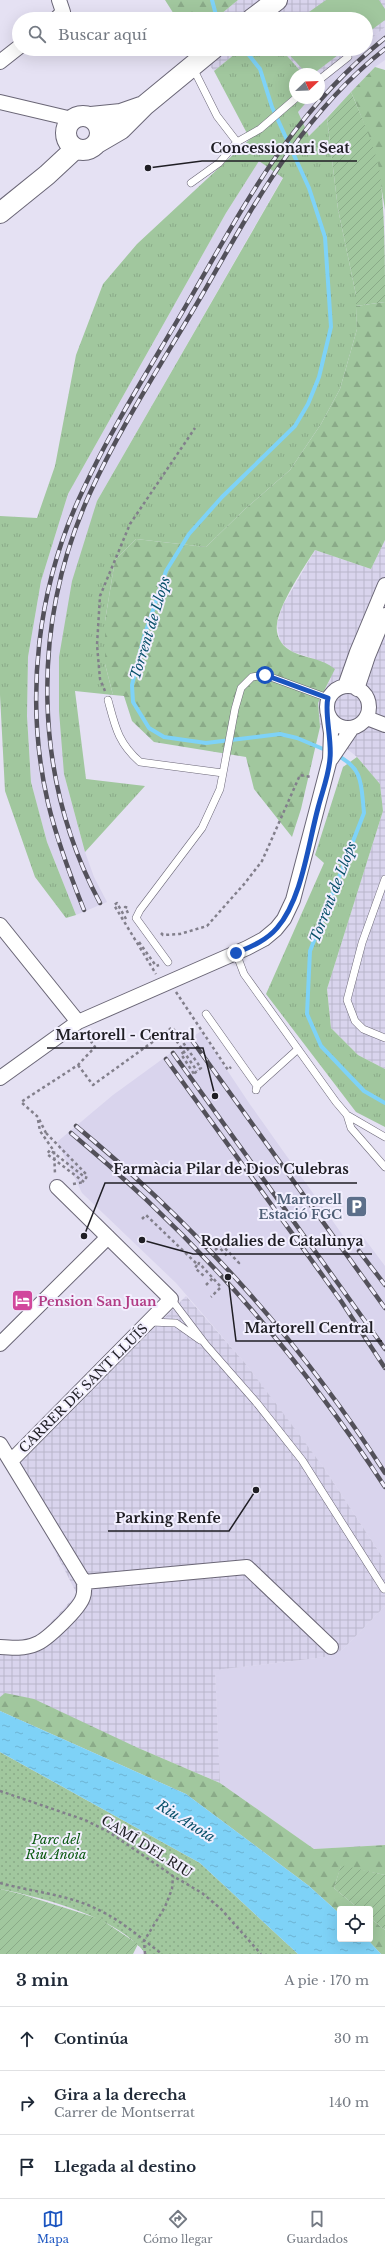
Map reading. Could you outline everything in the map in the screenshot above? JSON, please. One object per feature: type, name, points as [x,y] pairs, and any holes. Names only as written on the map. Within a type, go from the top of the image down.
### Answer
[{"type":"main road","points":[[261,12],[276,0]]},
{"type":"main road","points":[[145,105],[121,114],[82,118],[69,123],[67,134],[71,145],[75,149],[88,150],[121,129],[145,105],[204,56]]},
{"type":"main road","points":[[82,118],[99,126],[100,132],[97,143]]},
{"type":"main road","points":[[0,212],[48,175],[75,149]]},
{"type":"street","points":[[0,62],[12,53]]},
{"type":"street","points":[[0,102],[82,118]]},
{"type":"street","points":[[351,687],[385,584]]},
{"type":"street","points":[[351,687],[368,656],[385,615]]},
{"type":"street","points":[[0,1078],[78,1022],[236,953],[270,935],[284,919],[290,908],[302,870],[330,759],[342,733],[360,725],[367,718],[370,711],[367,697],[351,687],[338,688],[328,698],[326,705],[328,714],[342,733]]},
{"type":"street","points":[[328,714],[342,733]]},
{"type":"street","points":[[367,718],[385,725]]},
{"type":"street","points":[[0,925],[78,1022]]},
{"type":"street","points":[[57,1187],[172,1299]]},
{"type":"street","points":[[0,1344],[108,1236]]},
{"type":"street","name":"CARRER DE SANT LLUÍS","points":[[11,1461],[172,1299]]},
{"type":"street","points":[[0,1444],[84,1582],[82,1601],[49,1637],[37,1644],[25,1648],[0,1647]]},
{"type":"street","points":[[84,1582],[247,1567],[331,1647]]},
{"type":"lane","points":[[325,75],[348,57]]},
{"type":"lane","points":[[192,66],[217,116],[237,142]]},
{"type":"lane","points":[[191,183],[219,163],[237,142],[260,129],[289,104]]},
{"type":"lane","points":[[168,962],[136,918],[140,910],[202,828],[220,789],[235,709],[241,688],[252,677],[265,675],[328,698]]},
{"type":"lane","points":[[108,700],[117,734],[130,753],[140,762],[223,773]]},
{"type":"lane","points":[[385,878],[362,943],[348,1000],[350,1011],[359,1025],[363,1029],[385,1038]]},
{"type":"lane","points":[[236,953],[244,974],[347,1115],[385,1137]]},
{"type":"lane","points":[[206,1014],[256,1089],[298,1049]]},
{"type":"lane","points":[[347,1115],[350,1128],[385,1167]]},
{"type":"lane","points":[[172,1299],[206,1344],[256,1402],[302,1460],[384,1589]]},
{"type":"lane","points":[[148,1322],[176,1323],[206,1344]]},
{"type":"path","points":[[108,700],[100,679],[97,646],[100,596],[130,524],[195,428]]},
{"type":"path","points":[[158,929],[163,935],[180,934],[207,926],[262,861],[300,775],[325,779]]},
{"type":"path","points":[[78,1022],[95,1048],[78,1065],[21,1102],[38,1117],[46,1133],[88,1175],[86,1178],[50,1150],[47,1154],[84,1182]]},
{"type":"path","points":[[78,1065],[93,1085],[172,1027],[201,1068],[193,1074],[181,1054],[184,1052]]},
{"type":"path","points":[[169,1030],[198,1071]]},
{"type":"path","points":[[38,1117],[40,1131],[54,1151],[57,1187]]},
{"type":"path","points":[[142,1219],[146,1215],[198,1265],[199,1263],[222,1287],[211,1297]]},
{"type":"path","points":[[215,1250],[221,1244],[239,1263],[236,1266]]},
{"type":"path","points":[[219,1247],[228,1257]]},
{"type":"path","points":[[198,1265],[195,1268],[205,1278]]},
{"type":"path","points":[[206,1285],[213,1278]]},
{"type":"path","name":"CAMÍ DEL RIU","points":[[0,1791],[85,1820],[109,1832],[173,1876],[202,1893],[221,1910],[261,1954]]},
{"type":"path","points":[[145,1954],[144,1941],[165,1907],[172,1889],[173,1876]]},
{"type":"path","points":[[0,1883],[78,1902],[100,1910],[126,1926],[162,1954]]},
{"type":"shaded area","points":[[238,0],[385,0],[385,27],[373,37],[373,12],[223,12]]},
{"type":"shaded area","points":[[385,27],[385,60],[375,67],[309,136],[298,112],[305,104],[325,104],[325,81],[351,56],[373,56],[373,37]]},
{"type":"shaded area","points":[[202,56],[232,56],[214,71]]},
{"type":"shaded area","points":[[287,56],[351,56],[325,82],[325,68],[298,68]]},
{"type":"shaded area","points":[[259,161],[283,177],[97,501],[64,774],[85,852],[94,877],[107,902],[76,915],[47,842],[31,782],[27,716],[28,657],[41,581],[68,494],[226,213]]},
{"type":"shaded area","points":[[385,540],[385,1069],[358,1055],[331,1028],[327,989],[383,811],[380,784],[357,757],[320,727],[318,703],[331,678],[312,658],[293,652],[280,641],[277,624],[282,607],[315,550],[371,569]]},
{"type":"shaded area","points":[[201,1031],[249,1103],[349,1244],[361,1234],[385,1266],[385,1561],[324,1468],[245,1363],[176,1283],[82,1193],[57,1142],[113,1095]]},
{"type":"shaded area","points":[[186,1296],[245,1363],[289,1421],[324,1468],[385,1561],[385,1606],[342,1650],[326,1657],[215,1670],[220,1783],[136,1747],[0,1697],[0,1644],[33,1642],[77,1594],[13,1470]]},
{"type":"shaded area","points":[[385,1606],[385,1845],[314,1849],[220,1783],[215,1670],[326,1657],[342,1650]]},
{"type":"green space","points":[[165,0],[238,0],[223,12],[173,12]]},
{"type":"green space","points":[[326,0],[379,0],[385,9],[385,20],[373,29],[373,12],[309,12]]},
{"type":"green space","points":[[232,56],[287,56],[298,68],[289,68],[289,104],[305,104],[298,112],[309,136],[327,118],[338,209],[356,295],[357,329],[340,389],[321,424],[290,470],[245,509],[206,547],[136,539],[115,560],[105,621],[105,664],[113,695],[75,691],[86,779],[145,786],[85,852],[64,774],[59,711],[59,657],[72,581],[97,501],[283,178],[259,161],[226,213],[68,494],[41,581],[28,657],[27,716],[31,782],[47,842],[76,915],[66,918],[35,877],[5,791],[0,695],[0,516],[37,518],[55,466],[76,355],[103,284],[137,244],[250,139],[214,71]]},
{"type":"green space","points":[[290,56],[337,56],[321,68],[301,68]]},
{"type":"green space","points":[[375,67],[385,70],[385,210],[380,179],[372,150],[351,92]]},
{"type":"green space","points":[[351,92],[368,132],[378,163],[382,189],[384,238],[385,302],[356,306],[356,295],[338,209],[327,118]]},
{"type":"green space","points":[[385,302],[385,540],[371,569],[315,550],[287,597],[282,607],[277,624],[278,637],[289,650],[330,665],[335,669],[318,703],[320,727],[301,809],[292,837],[254,789],[246,757],[154,742],[132,721],[124,696],[113,695],[105,664],[105,621],[115,560],[136,539],[206,547],[245,509],[290,470],[321,424],[340,389],[357,329],[356,306]]},
{"type":"green space","points":[[357,757],[380,784],[383,811],[327,989],[331,1028],[358,1055],[385,1069],[385,1127],[356,1112],[266,994],[324,863],[315,855],[343,767]]},
{"type":"green space","points":[[5,1693],[34,1699],[136,1747],[220,1783],[314,1849],[385,1845],[385,1875],[341,1866],[334,1888],[355,1906],[337,1906],[337,1911],[309,1886],[186,1794],[0,1711],[0,1697]]},
{"type":"green space","name":"Parc del Riu Anoia","points":[[0,1752],[200,1863],[298,1954],[146,1954],[133,1941],[118,1930],[79,1911],[37,1898],[0,1889]]},
{"type":"green space","points":[[341,1865],[385,1875],[385,1930],[373,1920],[373,1906],[355,1906],[334,1888]]},
{"type":"green space","points":[[0,1889],[21,1894],[100,1919],[138,1944],[133,1954],[0,1954]]},
{"type":"green space","points":[[373,1920],[385,1930],[385,1954],[381,1954],[370,1942],[373,1942]]},
{"type":"water","name":"Riu Anoia","points":[[0,1711],[186,1794],[309,1886],[337,1911],[337,1942],[370,1942],[381,1954],[298,1954],[200,1863],[0,1752]]},
{"type":"waterway","name":"Torrent de Llops","points":[[212,0],[215,12]]},
{"type":"waterway","name":"Torrent de Llops","points":[[250,56],[260,69],[272,107],[309,188],[325,237],[331,327],[319,377],[308,404],[295,426],[222,497],[189,534],[166,571],[144,637],[132,685],[133,702],[149,728],[164,737],[206,743],[280,734],[297,738],[328,751]]},
{"type":"waterway","name":"Torrent de Llops","points":[[336,755],[352,766],[359,778],[364,813],[310,951],[307,1014],[321,1046],[364,1091],[385,1103]]},
{"type":"railway","points":[[373,48],[385,38]]},
{"type":"railway","points":[[100,903],[78,854],[61,804],[51,752],[47,699],[49,646],[57,594],[71,543],[90,493],[115,443],[260,195],[304,132],[329,102],[355,75],[385,49]]},
{"type":"railway","points":[[84,910],[64,857],[48,803],[41,764],[37,724],[36,684],[39,644],[45,604],[67,527],[95,465],[121,416],[254,191],[298,126],[324,96],[364,56]]},
{"type":"railway","points":[[191,1039],[385,1308]]},
{"type":"railway","points":[[173,1053],[385,1349]]},
{"type":"railway","points":[[166,1059],[341,1301],[385,1368]]},
{"type":"railway","points":[[76,1126],[163,1203],[244,1288],[282,1332],[318,1378],[353,1425],[385,1473]]},
{"type":"railway","points":[[71,1133],[159,1212],[242,1298],[317,1390],[385,1487]]},
{"type":"railway","points":[[359,1251],[385,1285]]},
{"type":"place","name":"Concessionari Seat","points":[[148,168]]},
{"type":"place","name":"Martorell - Central","points":[[215,1096]]},
{"type":"place","name":"Martorell Estació FGC","points":[[357,1206]]},
{"type":"place","name":"Farmàcia Pilar de Dios Culebras","points":[[84,1236]]},
{"type":"place","name":"Rodalies de Catalunya","points":[[142,1240]]},
{"type":"place","name":"Martorell Central","points":[[228,1277]]},
{"type":"place","name":"Pension San Juan","points":[[23,1301]]},
{"type":"place","name":"Parking Renfe","points":[[256,1490]]},
{"type":"route","points":[[236,953],[264,940],[270,935],[284,919],[290,908],[302,870],[330,759],[331,733],[326,705],[328,698],[265,675]]}]
